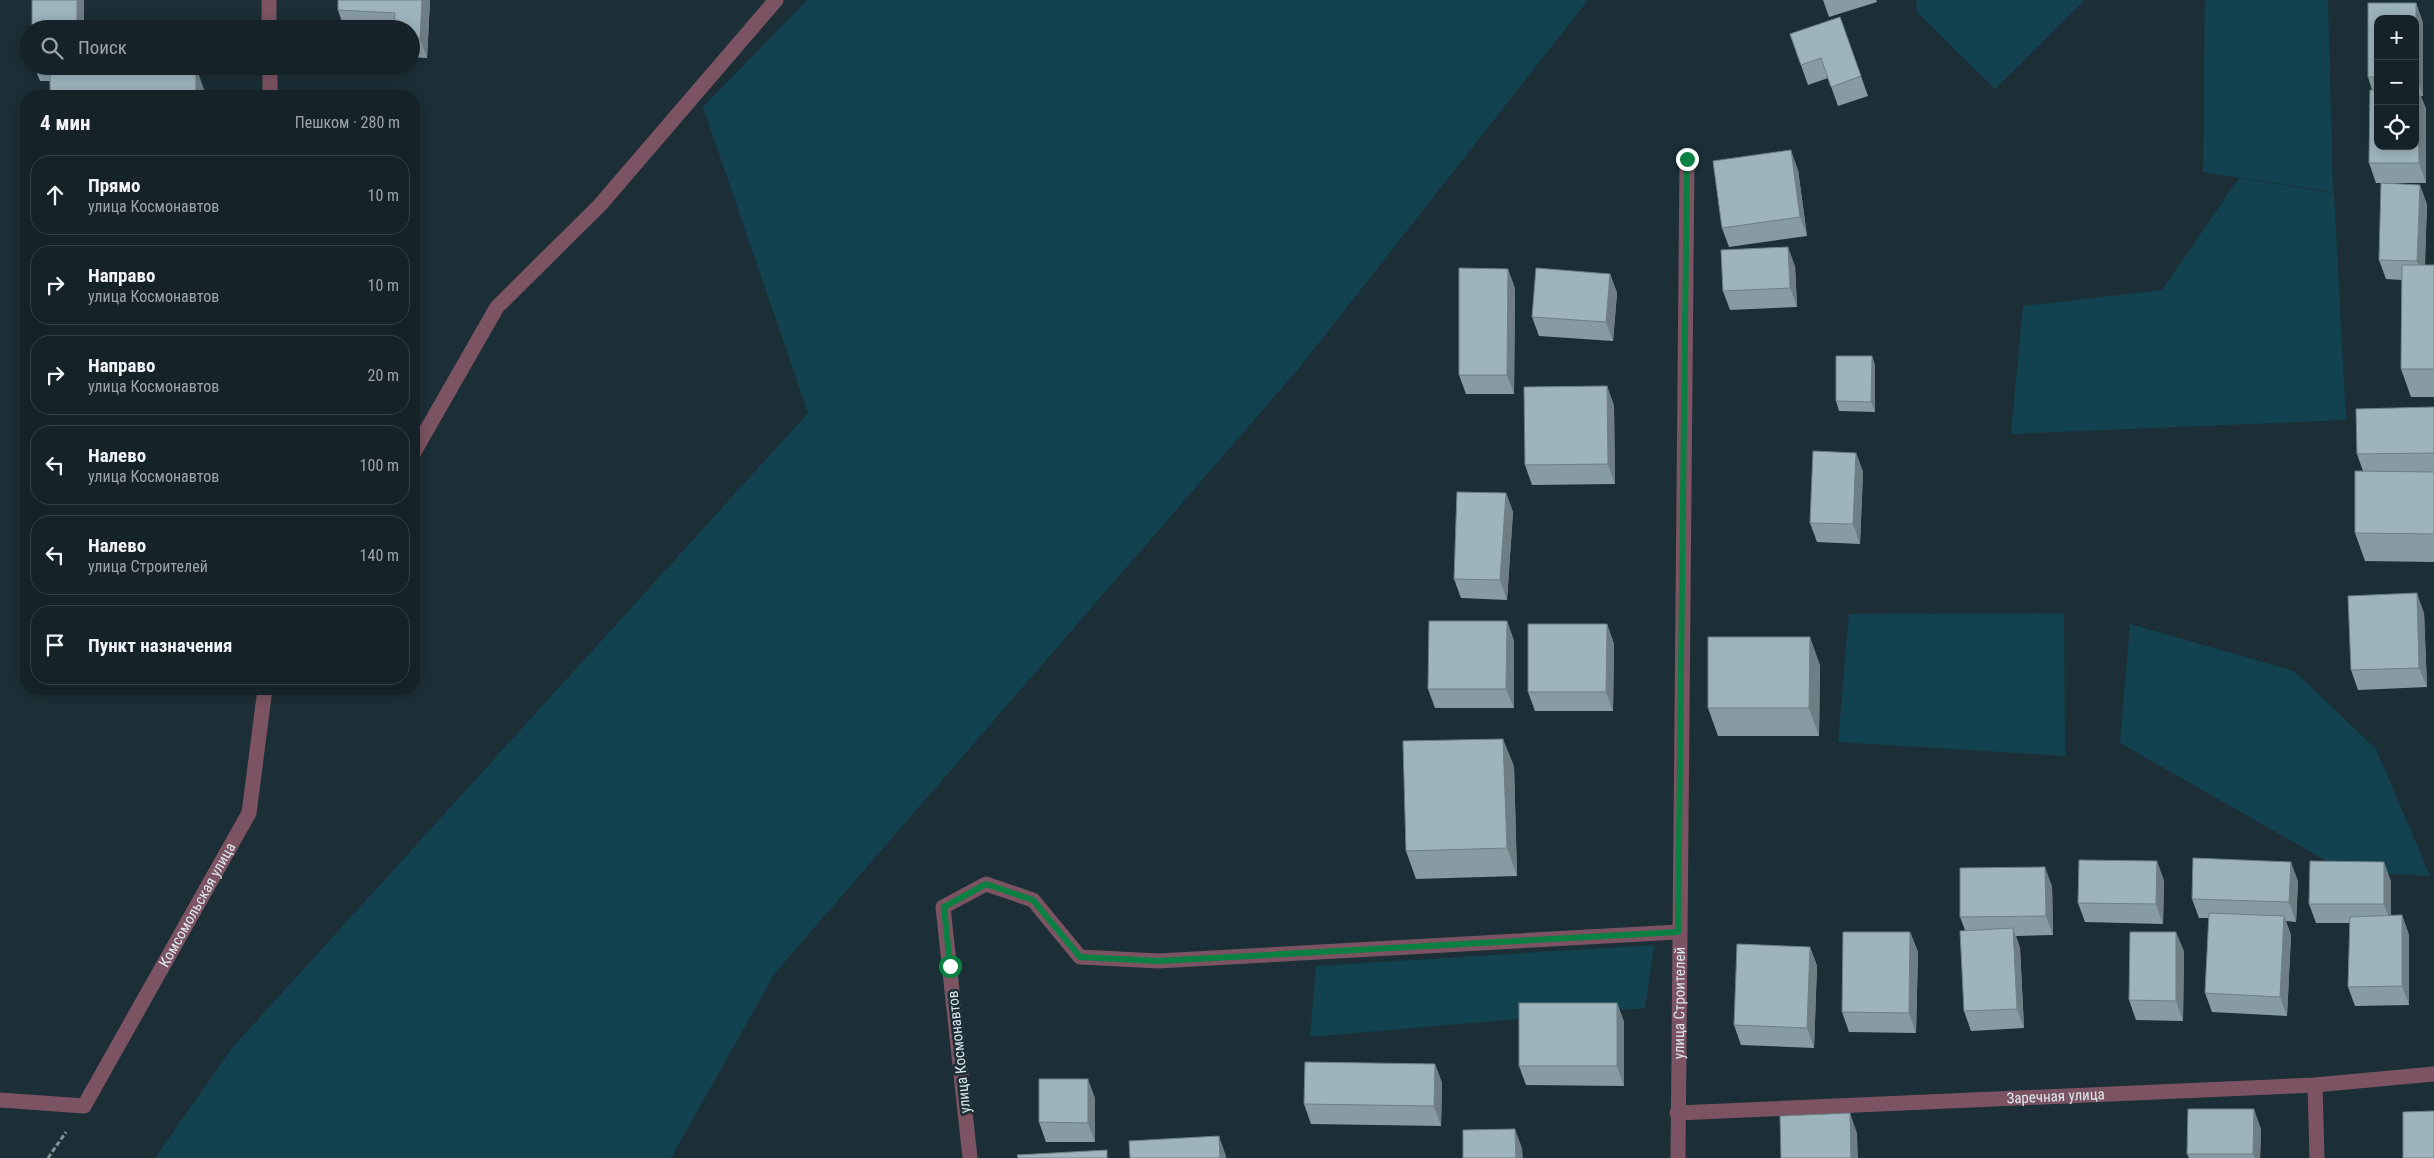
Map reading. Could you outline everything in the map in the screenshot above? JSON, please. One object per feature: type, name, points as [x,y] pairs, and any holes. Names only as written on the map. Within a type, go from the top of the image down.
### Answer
[{"type":"street","points":[[269,0],[269,20]]},
{"type":"street","points":[[420,442],[497,307],[600,205],[776,0]]},
{"type":"street","points":[[270,75],[270,90]]},
{"type":"street","name":"улица Строителей","points":[[1678,1158],[1678,932],[1687,159]]},
{"type":"street","name":"Комсомольская улица","points":[[0,1100],[84,1106],[249,813],[263,695]]},
{"type":"street","name":"улица Космонавтов","points":[[970,1158],[944,907],[986,884],[1033,900],[1080,957],[1158,961],[1678,932]]},
{"type":"street","name":"Заречная улица","points":[[1677,1113],[2315,1085],[2434,1074]]},
{"type":"street","points":[[2315,1085],[2316,1158]]},
{"type":"shaded area","points":[[807,0],[1588,0],[1300,367],[775,973],[671,1158],[155,1158],[232,1048],[808,413],[703,107]]},
{"type":"shaded area","points":[[1916,0],[2085,0],[1995,89],[1918,13]]},
{"type":"shaded area","points":[[2205,0],[2328,0],[2333,192],[2203,172]]},
{"type":"shaded area","points":[[2239,178],[2334,193],[2346,420],[2011,434],[2023,306],[2162,290]]},
{"type":"shaded area","points":[[2064,613],[2065,756],[1838,742],[1849,614]]},
{"type":"shaded area","points":[[2130,624],[2294,671],[2376,749],[2430,876],[2344,871],[2120,743]]},
{"type":"shaded area","points":[[1654,945],[1645,1008],[1310,1037],[1316,966]]},
{"type":"building","points":[[32,0],[77,0],[77,20],[32,20]]},
{"type":"building","points":[[338,0],[422,0],[420,39],[420,20],[395,20],[395,13],[338,10]]},
{"type":"building","points":[[2368,3],[2416,3],[2416,15],[2374,15],[2374,77],[2368,77]]},
{"type":"building","points":[[1840,17],[1861,76],[1831,87],[1821,58],[1801,65],[1790,34]]},
{"type":"building","points":[[50,75],[196,75],[196,90],[50,90]]},
{"type":"building","points":[[2370,90],[2374,90],[2374,150],[2419,150],[2419,163],[2369,163]]},
{"type":"building","points":[[1791,150],[1800,217],[1722,228],[1713,161]]},
{"type":"building","points":[[2381,183],[2420,185],[2417,261],[2379,260]]},
{"type":"building","points":[[1788,247],[1790,288],[1723,291],[1721,250]]},
{"type":"building","points":[[2402,265],[2434,265],[2434,369],[2401,369]]},
{"type":"building","points":[[1459,268],[1508,269],[1507,375],[1459,375]]},
{"type":"building","points":[[1536,268],[1610,274],[1606,322],[1532,317]]},
{"type":"building","points":[[1836,356],[1872,356],[1871,402],[1836,401]]},
{"type":"building","points":[[1607,386],[1608,464],[1525,465],[1524,387]]},
{"type":"building","points":[[2434,407],[2434,453],[2357,454],[2356,409]]},
{"type":"building","points":[[1813,451],[1856,453],[1853,524],[1810,523]]},
{"type":"building","points":[[2355,471],[2434,472],[2434,534],[2355,533]]},
{"type":"building","points":[[1457,492],[1506,493],[1500,580],[1454,579]]},
{"type":"building","points":[[2417,593],[2419,668],[2351,670],[2348,596]]},
{"type":"building","points":[[1429,621],[1507,621],[1506,689],[1428,689]]},
{"type":"building","points":[[1528,624],[1607,624],[1606,692],[1528,692]]},
{"type":"building","points":[[1708,637],[1810,637],[1809,708],[1708,708]]},
{"type":"building","points":[[1503,739],[1507,848],[1406,851],[1403,741]]},
{"type":"building","points":[[2193,858],[2291,862],[2289,902],[2192,899]]},
{"type":"building","points":[[2079,860],[2157,861],[2156,904],[2078,903]]},
{"type":"building","points":[[2310,861],[2384,862],[2384,904],[2309,904]]},
{"type":"building","points":[[2045,867],[2046,916],[1960,917],[1960,868]]},
{"type":"building","points":[[2209,913],[2284,916],[2280,997],[2205,993]]},
{"type":"building","points":[[2402,915],[2402,986],[2348,987],[2350,917]]},
{"type":"building","points":[[2013,928],[2017,1009],[1964,1011],[1960,931]]},
{"type":"building","points":[[1843,932],[1910,932],[1909,1013],[1842,1012]]},
{"type":"building","points":[[2130,932],[2176,932],[2176,1001],[2129,1000]]},
{"type":"building","points":[[1737,944],[1810,947],[1807,1028],[1734,1025]]},
{"type":"building","points":[[1519,1003],[1617,1003],[1617,1066],[1519,1066]]},
{"type":"building","points":[[1305,1062],[1435,1064],[1434,1106],[1304,1104]]},
{"type":"building","points":[[1039,1079],[1088,1079],[1088,1123],[1039,1122]]},
{"type":"building","points":[[2188,1109],[2254,1109],[2253,1154],[2187,1154]]},
{"type":"building","points":[[2434,1111],[2434,1158],[2403,1158],[2403,1112]]},
{"type":"building","points":[[1850,1113],[1851,1158],[1781,1158],[1780,1116]]},
{"type":"building","points":[[1515,1129],[1516,1158],[1463,1158],[1463,1130]]},
{"type":"building","points":[[1219,1136],[1220,1158],[1130,1158],[1129,1141]]},
{"type":"building","points":[[1107,1150],[1107,1158],[1018,1158],[1017,1155]]},
{"type":"route","points":[[950,966],[944,907],[986,884],[1033,900],[1080,957],[1158,961],[1678,932],[1687,159]]}]
